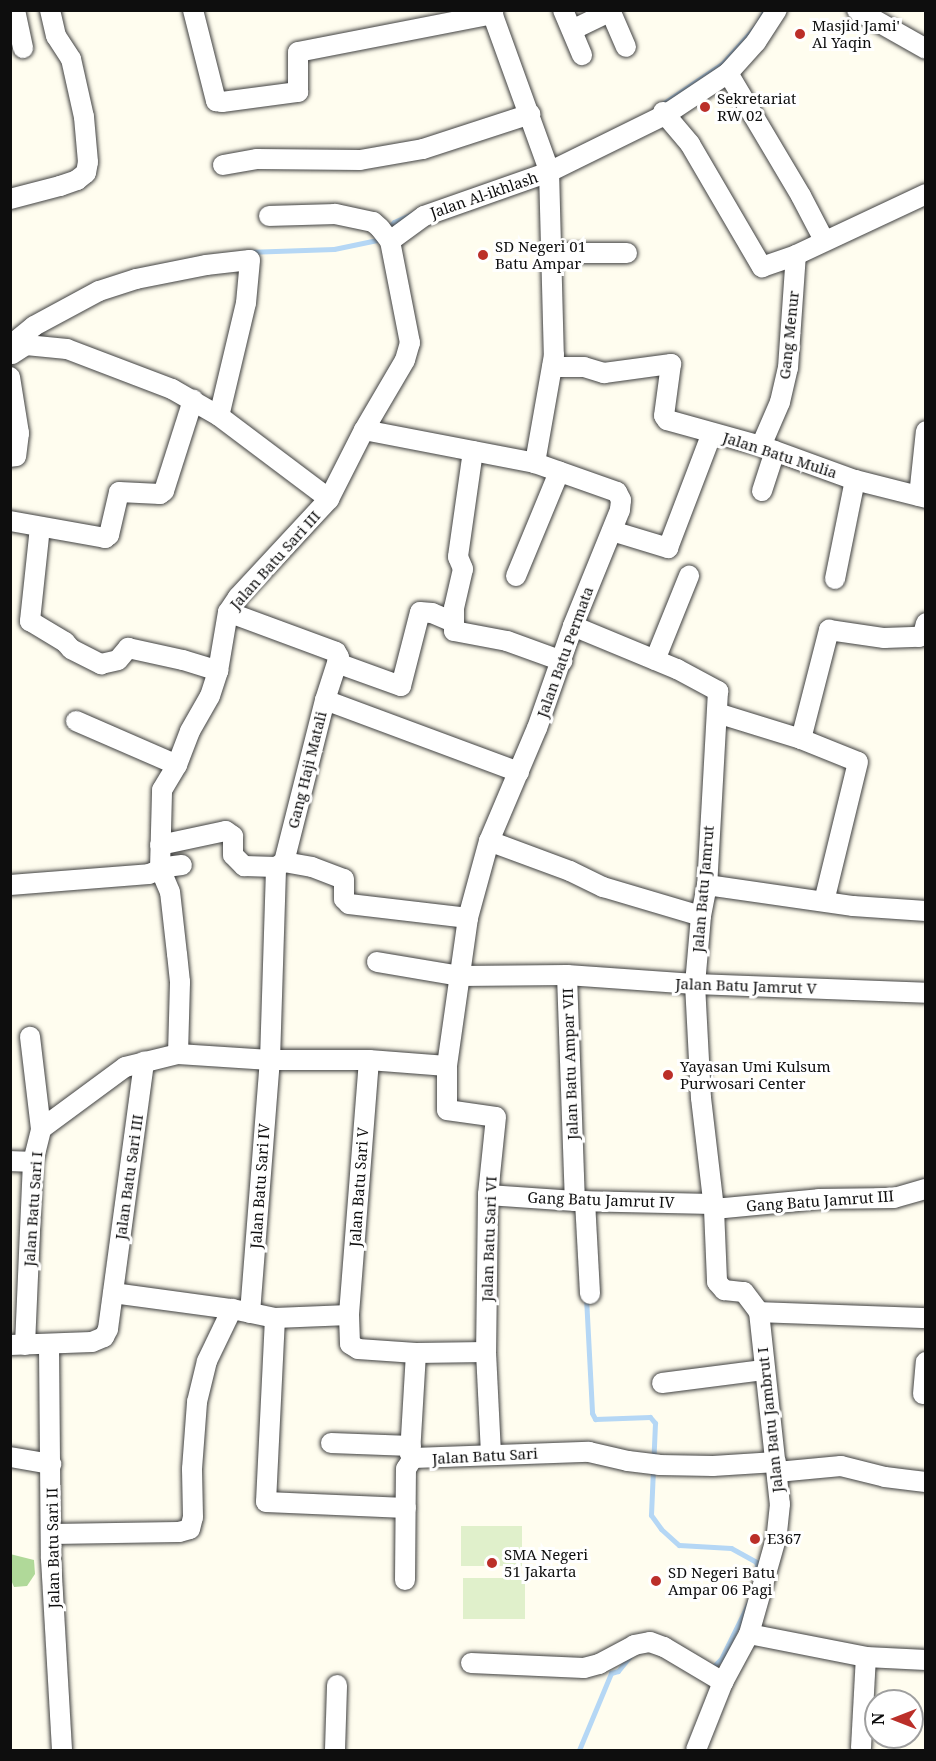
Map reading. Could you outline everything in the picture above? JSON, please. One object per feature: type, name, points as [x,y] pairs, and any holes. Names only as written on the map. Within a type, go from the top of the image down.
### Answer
[{"type":"street","points":[[15,10],[23,48]]},
{"type":"street","points":[[10,199],[78,180],[86,173],[88,162],[84,117],[71,59],[56,36],[50,10]]},
{"type":"street","points":[[193,10],[216,101],[298,92],[298,52],[492,12],[543,148],[549,171],[553,253],[552,366],[535,463]]},
{"type":"street","points":[[563,10],[582,55]]},
{"type":"street","name":"Jalan Al-ikhlash","points":[[386,235],[424,216],[549,171],[664,113],[728,73],[756,42],[777,10]]},
{"type":"street","points":[[858,10],[926,49]]},
{"type":"street","points":[[572,30],[611,11],[626,47]]},
{"type":"street","points":[[728,73],[801,196],[824,240]]},
{"type":"street","points":[[664,113],[690,144],[759,265],[767,267],[796,255],[926,194]]},
{"type":"street","points":[[223,165],[257,159],[360,160],[423,149],[530,114]]},
{"type":"street","points":[[269,216],[335,214],[373,222],[386,235]]},
{"type":"street","name":"Jalan Batu Sari III","points":[[178,1054],[180,982],[162,790],[177,765],[190,731],[210,696],[218,671],[228,612],[329,498],[364,430],[405,360],[410,343],[386,235]]},
{"type":"street","points":[[553,253],[627,253]]},
{"type":"street","name":"Gang Menur","points":[[762,491],[768,449],[788,368],[796,255]]},
{"type":"street","points":[[10,349],[12,344],[34,326],[99,291],[136,279],[206,265],[250,260],[246,303],[219,416]]},
{"type":"street","points":[[10,356],[26,345],[67,349],[193,400],[219,416],[329,498]]},
{"type":"street","points":[[552,366],[584,367],[604,372],[671,364],[665,418],[712,433]]},
{"type":"street","points":[[10,376],[19,433],[16,456],[10,457]]},
{"type":"street","points":[[10,521],[105,538],[109,535],[119,492],[163,493],[193,400]]},
{"type":"street","name":"Jalan Batu Permata","points":[[364,430],[535,463],[617,492],[621,500],[620,510],[573,626],[562,661],[519,772],[489,841],[468,918],[447,1066]]},
{"type":"street","name":"Jalan Batu Mulia","points":[[612,531],[668,548],[712,433],[768,449],[855,480],[922,497],[926,431]]},
{"type":"street","points":[[473,451],[458,556],[463,570],[453,622],[454,631],[507,641],[562,661]]},
{"type":"street","points":[[516,576],[559,472]]},
{"type":"street","points":[[836,579],[855,480]]},
{"type":"street","points":[[40,527],[30,621],[64,642],[71,649],[101,664],[118,660],[128,648],[183,660],[218,671]]},
{"type":"street","points":[[655,660],[689,576]]},
{"type":"street","points":[[228,612],[336,652],[339,657],[325,700]]},
{"type":"street","points":[[337,663],[401,686],[420,612],[432,613],[453,622]]},
{"type":"street","points":[[801,739],[829,630],[884,638],[919,637],[923,635],[926,623]]},
{"type":"street","name":"Jalan Batu Jamrut","points":[[573,626],[655,660],[713,686],[718,691],[707,885],[701,916],[695,984],[701,1098],[714,1206]]},
{"type":"street","name":"Gang Haji Matali","points":[[270,1060],[280,864],[325,700],[519,772]]},
{"type":"street","points":[[717,713],[801,739],[858,762],[824,901]]},
{"type":"street","points":[[76,721],[177,765]]},
{"type":"street","points":[[168,842],[230,832],[233,836],[233,855],[244,866],[280,864],[312,867],[344,879],[344,899],[349,904],[468,918]]},
{"type":"street","points":[[489,841],[570,871],[603,887],[701,916]]},
{"type":"street","points":[[10,885],[149,874],[170,867]]},
{"type":"street","points":[[707,885],[853,906],[926,911]]},
{"type":"street","name":"Jalan Batu Ampar VII","points":[[377,962],[461,976],[567,975],[580,1201],[590,1294]]},
{"type":"street","name":"Jalan Batu Jamrut V","points":[[567,975],[695,984],[926,993]]},
{"type":"street","name":"Jalan Batu Sari I","points":[[18,1345],[33,1162],[41,1130],[30,1037]]},
{"type":"street","points":[[41,1130],[125,1067],[178,1054],[270,1060],[369,1060],[447,1066]]},
{"type":"street","name":"Jalan Batu Sari IV","points":[[241,1311],[270,1060]]},
{"type":"street","name":"Jalan Batu Sari V","points":[[349,1315],[369,1060]]},
{"type":"street","name":"Jalan Batu Sari III","points":[[113,1293],[144,1061]]},
{"type":"street","name":"Jalan Batu Sari VI","points":[[447,1066],[447,1110],[496,1115],[488,1195],[486,1352],[491,1455]]},
{"type":"street","points":[[10,1161],[33,1162]]},
{"type":"street","name":"Gang Batu Jamrut III","points":[[714,1206],[819,1199],[894,1198],[926,1189]]},
{"type":"street","name":"Gang Batu Jamrut IV","points":[[488,1195],[714,1206]]},
{"type":"street","points":[[714,1206],[719,1287],[744,1292],[759,1312],[926,1318]]},
{"type":"street","points":[[18,1345],[49,1346],[92,1342],[104,1337],[108,1329],[113,1293],[275,1318],[349,1315],[351,1346],[358,1349],[416,1353],[486,1352]]},
{"type":"street","points":[[52,1534],[179,1532],[190,1528],[194,1517],[192,1469],[197,1402],[207,1361],[241,1311]]},
{"type":"street","name":"Jalan Batu Jambrut I","points":[[696,1750],[712,1676],[749,1634],[777,1535],[780,1504],[763,1370],[759,1312]]},
{"type":"street","points":[[275,1318],[266,1502],[406,1508]]},
{"type":"street","name":"Jalan Batu Sari II","points":[[49,1346],[52,1534],[62,1750]]},
{"type":"street","name":"Jalan Batu Sari","points":[[416,1353],[412,1452],[491,1455],[589,1452],[656,1464],[841,1466],[885,1477],[926,1482]]},
{"type":"street","points":[[923,1394],[926,1362]]},
{"type":"street","points":[[662,1383],[763,1370]]},
{"type":"street","points":[[331,1443],[412,1452],[406,1469],[405,1580]]},
{"type":"street","points":[[10,1457],[51,1464]]},
{"type":"street","points":[[749,1634],[866,1657],[926,1660]]},
{"type":"street","points":[[471,1663],[584,1668],[599,1664],[634,1645],[650,1642],[664,1647],[712,1676]]},
{"type":"street","points":[[861,1748],[866,1657]]},
{"type":"street","points":[[335,1750],[338,1685]]},
{"type":"green space","points":[[461,1526],[522,1526],[522,1566],[461,1566]]},
{"type":"green space","points":[[10,1554],[34,1560],[35,1574],[27,1586],[14,1587],[11,1580]]},
{"type":"green space","points":[[463,1578],[525,1578],[525,1619],[463,1619]]},
{"type":"waterway","points":[[661,105],[723,63],[757,25],[765,10]]},
{"type":"waterway","points":[[386,230],[394,222],[414,213]]},
{"type":"waterway","points":[[248,252],[334,249],[377,240],[380,237]]},
{"type":"waterway","points":[[586,1297],[592,1413],[595,1419],[650,1417],[655,1423],[651,1515],[661,1529],[679,1545],[731,1548],[756,1562],[759,1571]]},
{"type":"waterway","points":[[711,1669],[721,1659],[749,1602]]},
{"type":"waterway","points":[[579,1750],[611,1673],[618,1671],[630,1656]]},
{"type":"place","name":"Masjid Jami' Al Yaqin","points":[[800,34]]},
{"type":"place","name":"Sekretariat RW 02","points":[[705,107]]},
{"type":"place","name":"SD Negeri 01 Batu Ampar","points":[[483,255]]},
{"type":"place","name":"Yayasan Umi Kulsum Purwosari Center","points":[[668,1075]]},
{"type":"place","name":"E367","points":[[755,1539]]},
{"type":"place","name":"SMA Negeri 51 Jakarta","points":[[492,1563]]},
{"type":"place","name":"SD Negeri Batu Ampar 06 Pagi","points":[[656,1581]]}]
